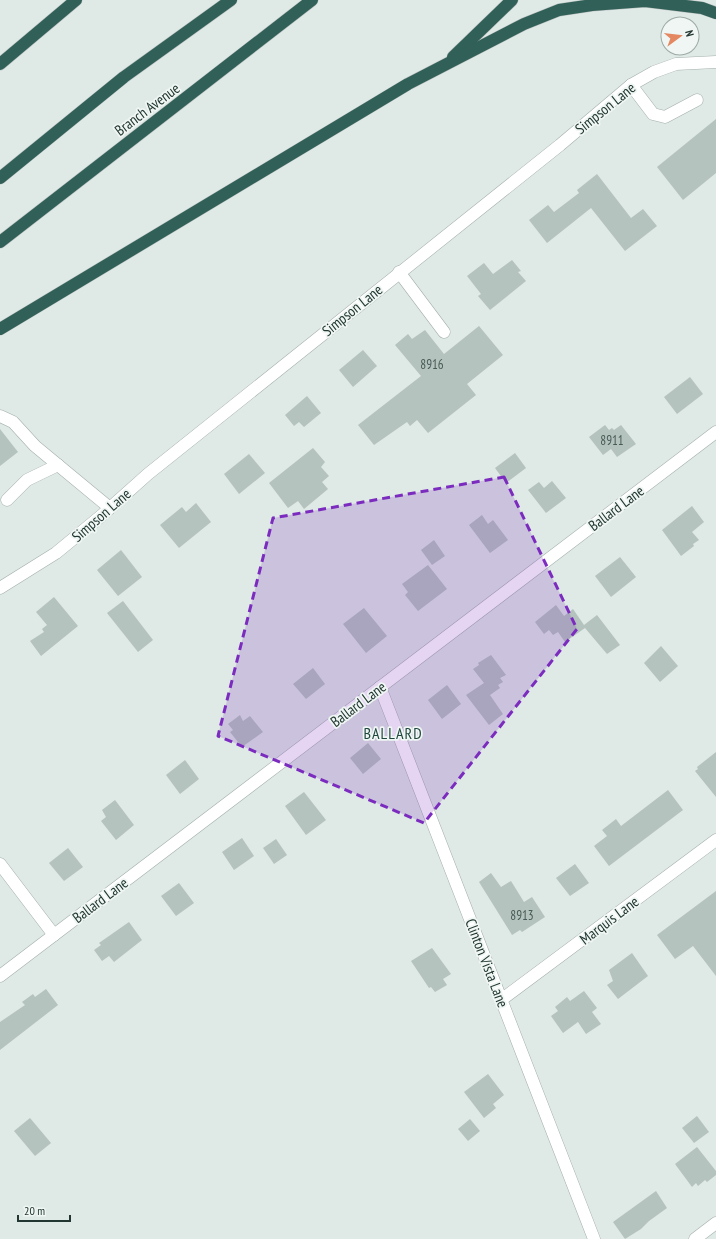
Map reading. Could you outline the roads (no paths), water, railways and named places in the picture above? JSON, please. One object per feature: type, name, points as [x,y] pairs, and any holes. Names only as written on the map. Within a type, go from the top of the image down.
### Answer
[{"type":"highway","points":[[0,64],[76,0]]},
{"type":"highway","points":[[0,178],[124,77],[231,0]]},
{"type":"highway","name":"Branch Avenue","points":[[0,242],[312,0]]},
{"type":"highway","points":[[441,69],[512,0]]},
{"type":"highway","points":[[0,329],[402,88],[441,69],[524,24],[559,10],[592,5],[645,1],[702,8],[716,13]]},
{"type":"street","name":"Simpson Lane","points":[[0,588],[56,553],[148,474],[249,395],[399,272],[560,145],[630,85],[654,72],[676,64],[716,62]]},
{"type":"street","points":[[630,85],[653,114],[664,117],[697,100]]},
{"type":"street","points":[[399,272],[444,332]]},
{"type":"street","points":[[0,416],[13,422],[35,446],[110,508]]},
{"type":"street","name":"Ballard Lane","points":[[0,976],[716,432]]},
{"type":"street","points":[[8,500],[27,480],[58,465]]},
{"type":"street","name":"Clinton Vista Lane","points":[[380,687],[594,1239]]},
{"type":"street","name":"Marquis Lane","points":[[502,1000],[716,840]]},
{"type":"street","points":[[0,864],[54,935]]},
{"type":"street","points":[[695,1239],[716,1224]]},
{"type":"district","name":"BALLARD","points":[[393,733]]}]
